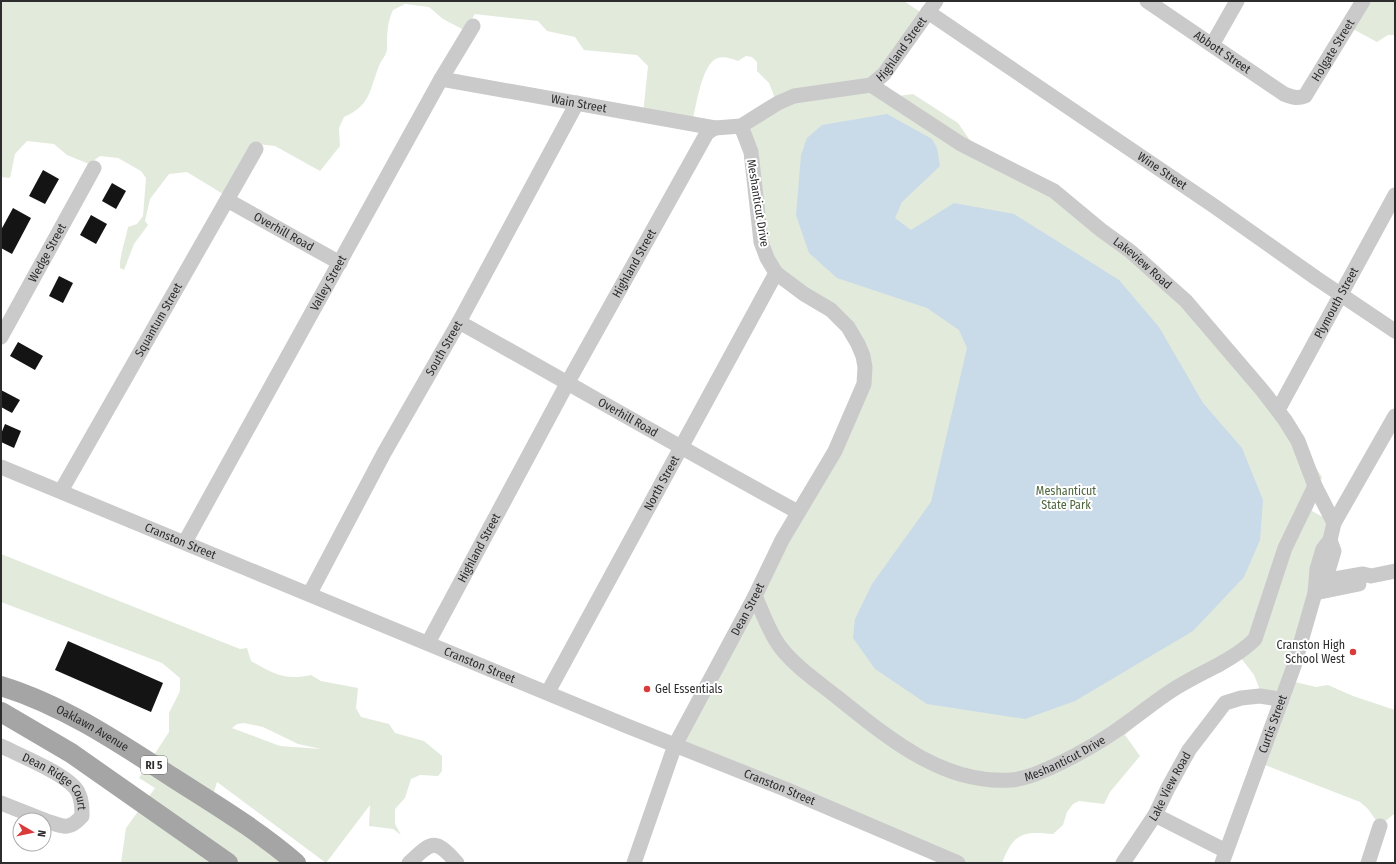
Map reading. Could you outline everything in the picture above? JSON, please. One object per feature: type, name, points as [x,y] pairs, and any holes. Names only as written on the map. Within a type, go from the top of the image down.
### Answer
[{"type":"main road","name":"Oaklawn Avenue","points":[[1,686],[47,703],[85,723],[232,815],[296,863]]},
{"type":"main road","points":[[1,712],[71,753],[228,863]]},
{"type":"street","name":"Abbott Street","points":[[1147,1],[1284,94],[1292,98],[1300,98]]},
{"type":"street","points":[[1212,45],[1237,1]]},
{"type":"street","name":"Holgate Street","points":[[1300,98],[1305,96],[1363,1]]},
{"type":"street","name":"Highland Street","points":[[428,643],[568,382],[707,133],[715,128],[740,126],[778,103],[794,96],[871,85],[884,74],[932,6]]},
{"type":"street","name":"Wine Street","points":[[932,6],[1341,296],[1395,331]]},
{"type":"street","name":"Valley Street","points":[[186,542],[441,80],[473,26]]},
{"type":"street","name":"Wain Street","points":[[441,80],[715,128]]},
{"type":"street","name":"Lakeview Road","points":[[871,85],[961,144],[1054,191],[1101,230],[1130,251],[1197,312],[1278,410],[1298,441],[1315,486],[1334,523]]},
{"type":"street","name":"South Street","points":[[310,593],[384,453],[459,322],[577,103]]},
{"type":"street","name":"Meshanticut Drive","points":[[740,126],[750,152],[761,242],[776,273],[804,294],[831,310],[854,336],[864,360]]},
{"type":"street","name":"Squantum Street","points":[[61,491],[256,150]]},
{"type":"street","name":"Wedge Street","points":[[1,337],[94,168]]},
{"type":"street","name":"Plymouth Street","points":[[1278,410],[1395,195]]},
{"type":"street","name":"Overhill Road","points":[[227,200],[340,262]]},
{"type":"street","name":"North Street","points":[[548,692],[776,273]]},
{"type":"street","name":"Overhill Road","points":[[459,322],[568,382],[681,448],[798,512]]},
{"type":"street","name":"Dean Street","points":[[634,863],[675,745],[755,596],[782,540],[835,451],[864,384],[864,360]]},
{"type":"street","name":"Curtis Street","points":[[1224,857],[1294,666],[1316,588],[1328,571],[1334,551],[1330,540],[1334,523],[1395,416]]},
{"type":"street","name":"Cranston Street","points":[[1,466],[675,745],[793,792],[958,863]]},
{"type":"street","name":"Meshanticut Drive","points":[[755,596],[771,632],[781,648],[824,686],[900,746],[932,764],[962,775],[988,780],[1022,779],[1074,757],[1105,738],[1171,691],[1247,647],[1255,639],[1285,548],[1315,486]]},
{"type":"street","points":[[1316,588],[1363,574],[1371,576],[1395,571]]},
{"type":"street","name":"Lake View Road","points":[[1123,863],[1155,814],[1189,750],[1225,703],[1241,698],[1260,696],[1273,698],[1281,702]]},
{"type":"street","name":"Dean Ridge Court","points":[[1,746],[50,770],[71,784],[77,791],[82,805],[82,816],[74,825],[61,827],[52,824]]},
{"type":"street","points":[[1,803],[23,812]]},
{"type":"street","points":[[1155,814],[1224,857]]},
{"type":"street","points":[[1368,863],[1380,826]]},
{"type":"street","points":[[409,863],[428,846],[434,844],[440,847],[457,863]]},
{"type":"green space","name":"Meshanticut State Park","points":[[1,1],[904,1],[926,16],[875,83],[890,97],[913,94],[958,123],[974,146],[1132,252],[1275,407],[1322,477],[1312,511],[1334,523],[1291,681],[1316,687],[1328,685],[1353,696],[1395,710],[1395,813],[1380,826],[1368,809],[1360,802],[1260,763],[1281,703],[1263,697],[1254,675],[1241,658],[1222,672],[1174,690],[1125,735],[1140,756],[1110,792],[1104,804],[1079,801],[1073,804],[1067,812],[1063,825],[1053,834],[1034,833],[1021,836],[1011,845],[1002,863],[957,863],[680,747],[864,386],[856,337],[775,269],[742,128],[776,101],[769,83],[757,71],[757,62],[752,57],[746,56],[738,61],[723,57],[717,58],[709,65],[702,80],[692,123],[643,114],[648,66],[637,55],[584,50],[575,37],[547,31],[538,21],[475,14],[465,29],[462,29],[443,19],[429,7],[405,4],[393,10],[388,29],[387,51],[380,64],[368,96],[359,107],[344,117],[339,128],[340,146],[320,171],[275,146],[258,144],[223,194],[187,172],[169,174],[150,199],[145,221],[148,225],[134,244],[124,270],[120,268],[120,264],[128,227],[137,224],[143,216],[146,178],[141,171],[118,158],[100,156],[89,164],[67,155],[54,144],[27,141],[15,154],[10,178],[1,177]]},
{"type":"green space","points":[[1365,1],[1395,1],[1395,35],[1388,35],[1377,42],[1351,28]]},
{"type":"green space","points":[[1,554],[240,649],[247,648],[251,661],[279,675],[302,677],[311,675],[321,681],[358,688],[356,708],[361,717],[389,724],[395,733],[424,741],[442,756],[442,771],[438,776],[420,775],[411,779],[405,798],[395,809],[395,824],[401,835],[393,829],[369,826],[370,805],[326,863],[217,782],[212,799],[295,863],[121,863],[126,828],[155,788],[139,778],[169,732],[169,713],[180,691],[180,678],[162,663],[1,602]],"holes":[[[244,723],[263,727],[298,744],[321,749],[280,746],[232,728],[237,724]]]},
{"type":"water","points":[[887,114],[932,139],[937,148],[940,166],[902,202],[895,218],[911,230],[954,203],[1014,214],[1119,280],[1159,327],[1203,403],[1242,448],[1263,500],[1260,540],[1244,577],[1193,631],[1075,701],[1025,719],[927,704],[875,669],[853,638],[855,619],[872,584],[931,502],[967,348],[959,330],[927,308],[837,278],[809,253],[796,215],[801,155],[807,138],[822,125]]},
{"type":"building","points":[[43,170],[59,179],[45,204],[29,196]]},
{"type":"building","points":[[112,183],[126,191],[116,209],[102,201]]},
{"type":"building","points":[[13,208],[31,218],[12,254],[1,248],[1,230]]},
{"type":"building","points":[[91,215],[107,224],[96,244],[80,235]]},
{"type":"building","points":[[59,276],[73,283],[63,303],[49,296]]},
{"type":"building","points":[[18,342],[43,356],[35,370],[10,356]]},
{"type":"building","points":[[1,390],[20,400],[12,413],[1,407]]},
{"type":"building","points":[[5,424],[21,431],[14,448],[1,442],[1,434]]},
{"type":"building","points":[[68,641],[163,683],[151,712],[55,670]]},
{"type":"place","name":"Cranston High School West","points":[[1353,652]]},
{"type":"place","name":"Gel Essentials","points":[[647,689]]}]
